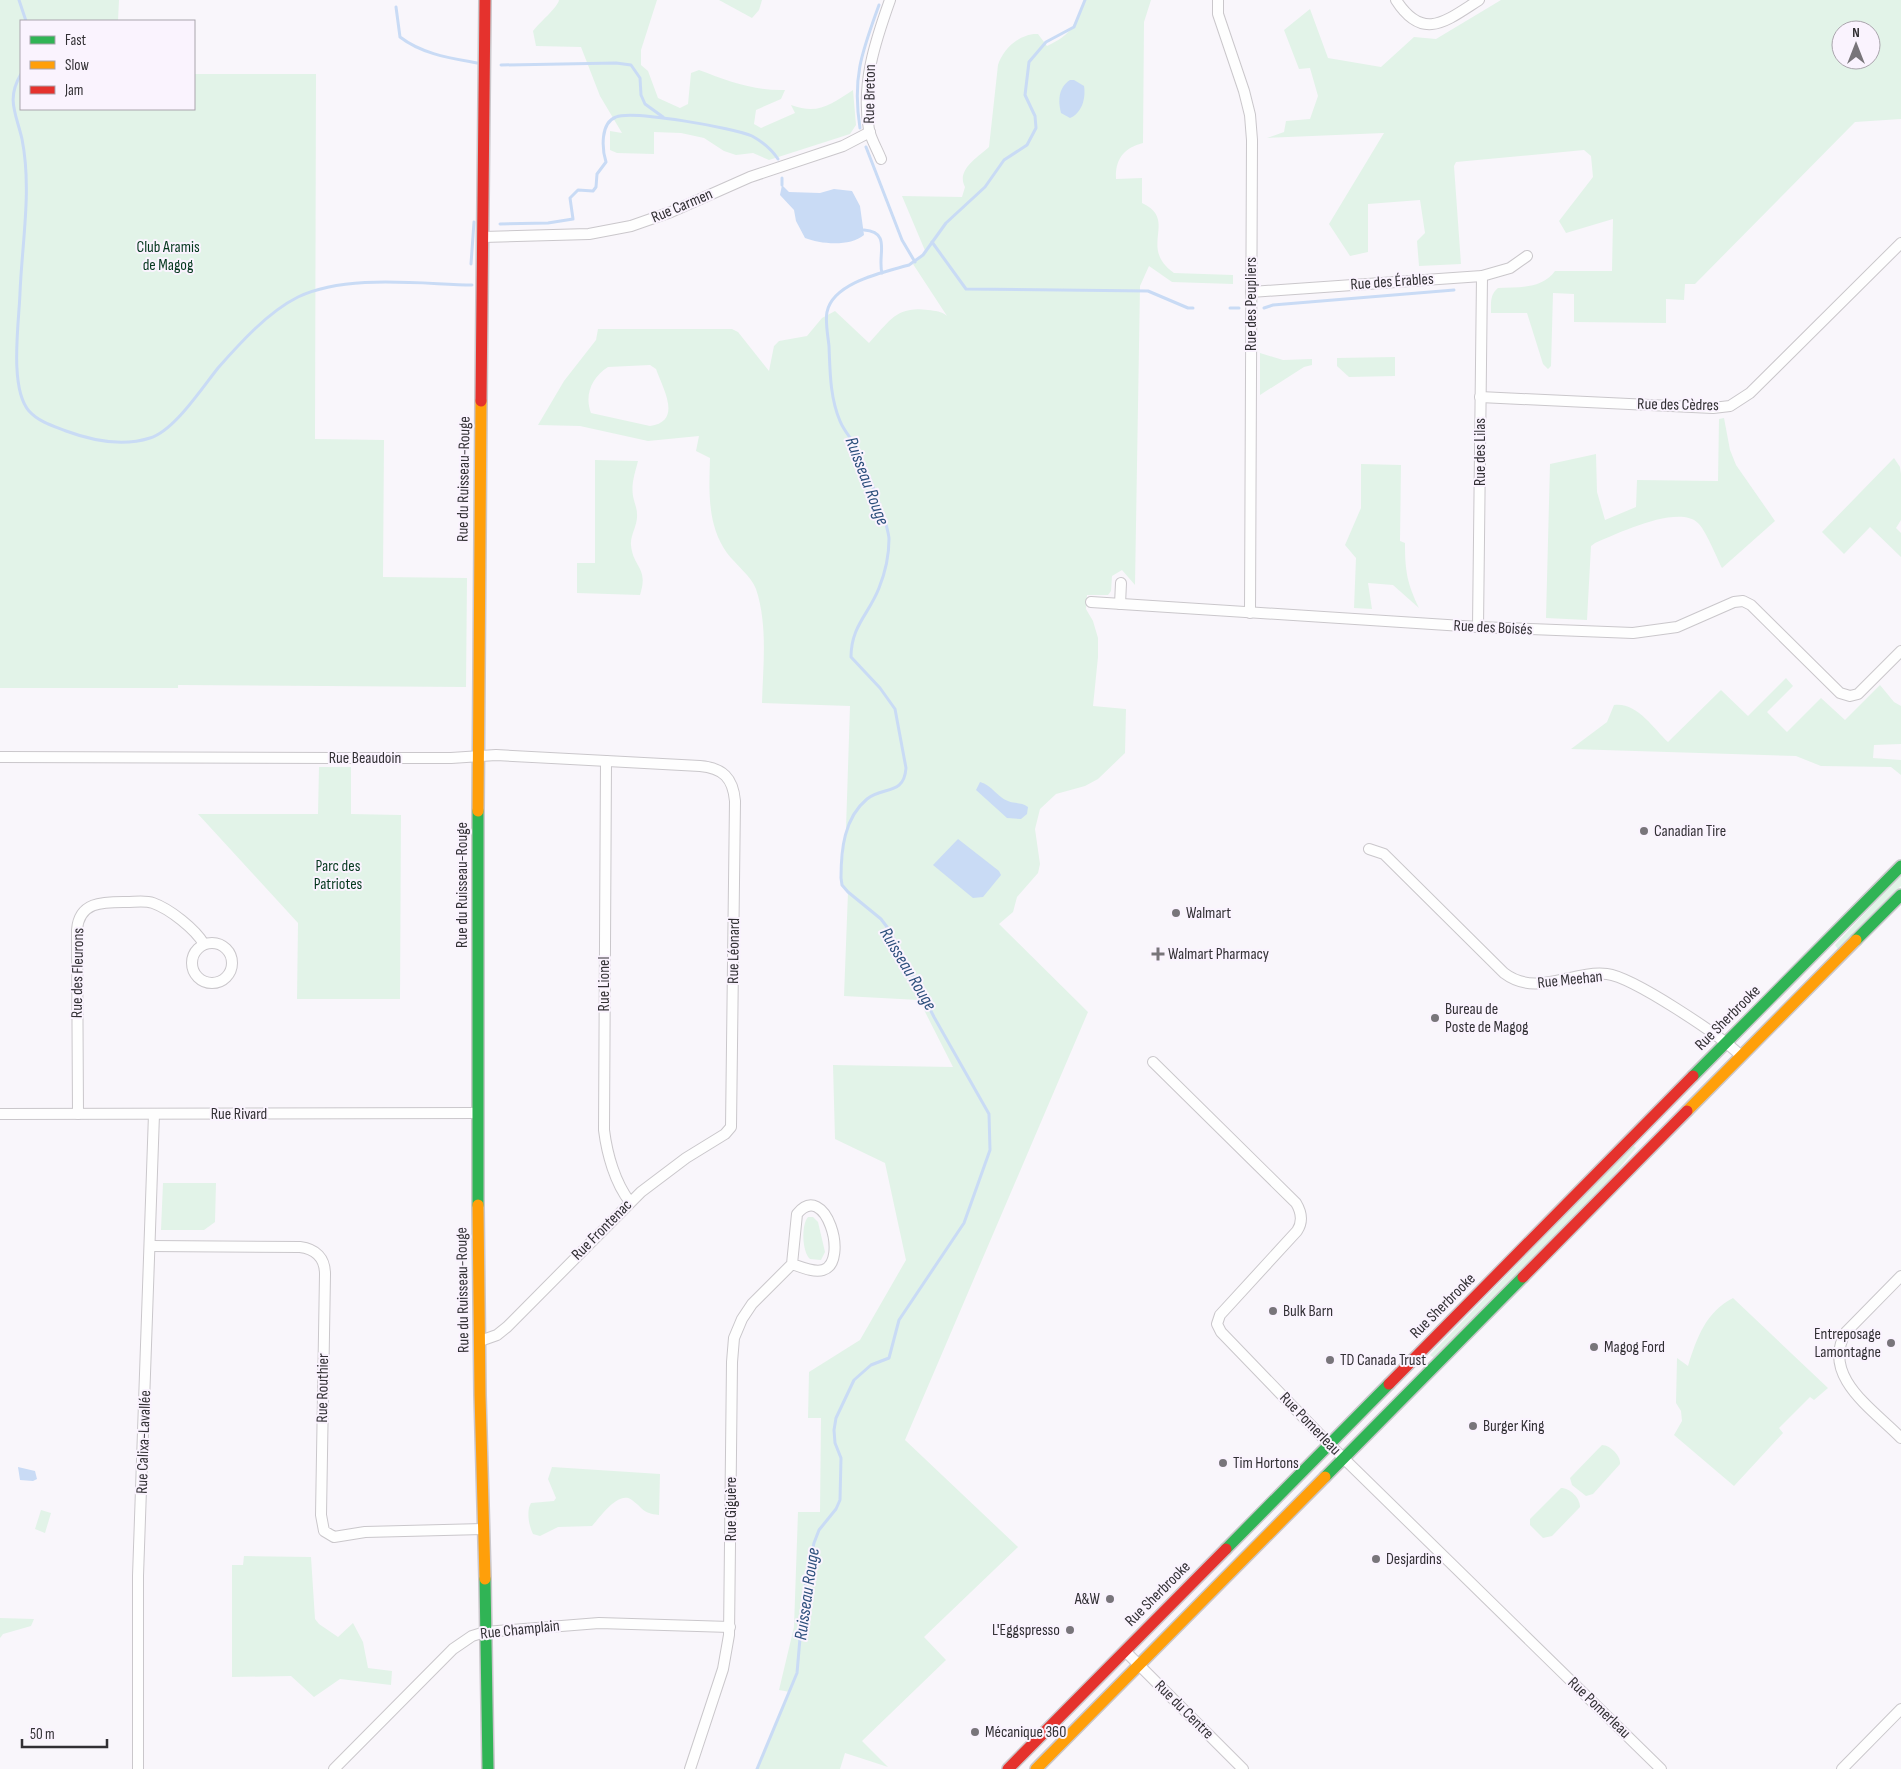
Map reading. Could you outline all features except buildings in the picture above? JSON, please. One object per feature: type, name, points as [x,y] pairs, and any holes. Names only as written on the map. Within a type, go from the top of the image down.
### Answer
[{"type":"main road","name":"Rue du Ruisseau-Rouge","points":[[485,0],[478,1113],[488,1769]]},
{"type":"main road","name":"Rue Sherbrooke","points":[[1008,1769],[1901,866]]},
{"type":"main road","points":[[1036,1769],[1344,1459],[1740,1055],[1901,895]]},
{"type":"street","name":"Rue Breton","points":[[881,159],[870,132],[868,70],[890,0]]},
{"type":"street","name":"Rue des Peupliers","points":[[1218,0],[1218,14],[1244,91],[1252,127],[1250,613]]},
{"type":"street","points":[[1396,0],[1409,17],[1424,24],[1432,25],[1448,20],[1479,0]]},
{"type":"street","name":"Rue Carmen","points":[[484,237],[589,234],[631,226],[671,212],[750,177],[851,142],[870,132]]},
{"type":"street","name":"Rue des Cèdres","points":[[1480,398],[1713,408],[1730,406],[1750,393],[1901,243]]},
{"type":"street","name":"Rue des Érables","points":[[1251,292],[1482,276],[1510,268],[1527,256]]},
{"type":"street","name":"Rue des Lilas","points":[[1478,628],[1482,276]]},
{"type":"street","points":[[1120,604],[1121,583]]},
{"type":"street","name":"Rue des Boisés","points":[[1091,602],[1478,628],[1648,633],[1677,627],[1734,602],[1743,601],[1751,605],[1840,693],[1850,696],[1861,691],[1901,651]]},
{"type":"street","name":"Rue Beaudoin","points":[[0,757],[336,758],[479,756],[708,766],[722,771],[727,776]]},
{"type":"street","name":"Rue Lionel","points":[[606,761],[603,1122],[610,1161],[623,1192],[630,1202]]},
{"type":"street","name":"Rue Léonard","points":[[727,776],[733,786],[735,801],[731,1127]]},
{"type":"street","name":"Rue Meehan","points":[[1369,849],[1384,854],[1504,973],[1515,980],[1534,984],[1600,974],[1615,976],[1660,1000],[1727,1042],[1740,1055]]},
{"type":"street","name":"Rue des Fleurons","points":[[78,1114],[77,930],[78,921],[84,912],[92,905],[102,902],[152,903],[191,928],[204,944]]},
{"type":"street","points":[[217,943],[223,945],[232,955],[232,968],[224,979],[212,983],[199,978],[195,973],[192,960],[194,954],[204,944],[217,943]]},
{"type":"street","name":"Rue Pomerleau","points":[[1153,1062],[1299,1209],[1301,1219],[1298,1230],[1220,1315],[1217,1324],[1221,1332],[1344,1459],[1661,1769]]},
{"type":"street","name":"Rue Rivard","points":[[0,1114],[478,1113]]},
{"type":"street","name":"Rue Calixa-Lavallée","points":[[138,1769],[138,1576],[151,1246],[154,1114]]},
{"type":"street","name":"Rue Frontenac","points":[[480,1341],[502,1331],[630,1202],[662,1174],[725,1134],[731,1127]]},
{"type":"street","points":[[816,1206],[824,1212],[829,1222],[834,1243],[834,1260],[830,1266],[819,1271],[792,1264],[796,1216],[802,1208],[816,1206]]},
{"type":"street","name":"Rue Routhier","points":[[151,1246],[300,1247],[313,1250],[322,1260],[325,1274],[321,1524],[326,1534],[334,1537],[365,1532],[483,1529]]},
{"type":"street","name":"Rue Giguère","points":[[690,1769],[722,1669],[730,1627],[732,1362],[734,1338],[739,1325],[749,1309],[792,1264]]},
{"type":"street","points":[[1901,1276],[1850,1328],[1841,1342],[1838,1356],[1841,1372],[1850,1386],[1901,1438]]},
{"type":"street","name":"Rue Champlain","points":[[334,1769],[453,1649],[472,1636],[485,1632],[599,1623],[730,1627]]},
{"type":"street","name":"Rue du Centre","points":[[1125,1651],[1243,1769]]},
{"type":"street","points":[[1842,1769],[1901,1710]]},
{"type":"green space","name":"Club Aramis de Magog","points":[[0,0],[119,0],[118,20],[20,20],[20,110],[195,110],[195,74],[316,74],[315,439],[384,440],[383,577],[467,578],[466,687],[178,685],[178,688],[0,688]]},
{"type":"green space","points":[[559,0],[657,0],[641,50],[641,65],[648,71],[658,98],[680,108],[688,104],[691,73],[699,70],[752,87],[785,90],[781,99],[756,110],[754,124],[761,128],[795,113],[791,105],[800,108],[816,109],[830,104],[853,90],[856,125],[850,134],[769,160],[753,153],[736,155],[724,151],[704,138],[681,133],[654,132],[654,154],[617,153],[610,150],[610,131],[622,133],[600,96],[581,47],[536,46],[533,31]]},
{"type":"green space","points":[[719,0],[762,0],[759,10],[752,18]]},
{"type":"green space","points":[[1084,0],[1151,0],[1144,22],[1143,143],[1136,145],[1122,155],[1117,166],[1116,179],[1142,178],[1142,203],[1152,210],[1157,217],[1159,253],[1164,263],[1174,273],[1233,275],[1233,284],[1172,282],[1149,266],[1140,286],[1135,585],[1122,570],[1112,576],[1111,591],[1108,595],[1087,595],[1086,609],[1093,621],[1098,638],[1093,706],[1126,709],[1125,753],[1098,779],[1085,786],[1056,794],[1040,809],[1035,829],[1040,864],[1038,873],[1017,897],[1013,912],[999,924],[1088,1012],[905,1440],[1018,1547],[924,1637],[946,1660],[862,1741],[888,1767],[845,1753],[840,1769],[757,1769],[790,1692],[779,1690],[794,1627],[798,1512],[820,1512],[821,1418],[808,1418],[809,1372],[860,1340],[906,1260],[885,1163],[835,1139],[833,1065],[953,1067],[919,1000],[844,996],[848,892],[842,885],[841,878],[846,829],[850,706],[762,703],[764,646],[760,603],[754,584],[720,542],[711,507],[709,483],[710,458],[696,451],[699,436],[648,441],[580,426],[538,425],[564,381],[596,340],[598,329],[732,329],[738,332],[769,371],[774,346],[779,341],[807,336],[822,318],[835,311],[869,343],[888,322],[908,310],[928,310],[940,312],[947,316],[913,264],[926,253],[902,196],[962,197],[965,187],[963,175],[965,170],[989,147],[1000,59],[1013,43],[1031,34],[1038,34],[1047,46],[1056,42],[1072,28]],"holes":[[[650,365],[656,369],[668,403],[666,418],[660,423],[650,426],[591,413],[588,400],[589,393],[594,381],[602,371],[608,367]]]},
{"type":"green space","points":[[1501,0],[1901,0],[1901,119],[1855,122],[1695,284],[1685,284],[1684,300],[1666,299],[1666,323],[1574,322],[1574,294],[1553,293],[1551,366],[1548,369],[1543,364],[1527,313],[1491,313],[1492,299],[1498,288],[1537,284],[1550,277],[1555,271],[1612,271],[1613,219],[1566,233],[1559,221],[1593,177],[1591,156],[1584,150],[1456,162],[1454,166],[1461,264],[1419,266],[1417,241],[1425,233],[1420,200],[1368,204],[1368,252],[1350,256],[1329,224],[1384,133],[1267,138],[1284,132],[1286,121],[1310,119],[1318,96],[1310,68],[1299,69],[1284,30],[1310,9],[1328,58],[1381,67],[1414,37],[1436,39]]},
{"type":"green space","points":[[1260,353],[1283,360],[1312,359],[1312,365],[1304,367],[1260,395]]},
{"type":"green space","points":[[1395,357],[1395,376],[1349,377],[1337,366],[1337,358]]},
{"type":"green space","points":[[1724,418],[1730,450],[1736,465],[1775,521],[1722,568],[1701,526],[1689,518],[1677,517],[1647,522],[1618,533],[1591,546],[1587,620],[1546,618],[1550,464],[1596,454],[1597,492],[1605,520],[1636,507],[1637,480],[1718,481],[1719,419]]},
{"type":"green space","points":[[1894,458],[1900,467],[1901,474],[1901,520],[1896,528],[1901,533],[1901,557],[1870,527],[1844,554],[1822,532]]},
{"type":"green space","points":[[595,460],[638,461],[633,487],[637,518],[631,545],[632,553],[642,573],[643,579],[640,595],[577,593],[577,563],[595,563]]},
{"type":"green space","points":[[1361,464],[1401,465],[1400,541],[1405,543],[1405,561],[1408,577],[1419,608],[1393,585],[1368,583],[1372,609],[1354,608],[1356,558],[1345,545],[1361,508]]},
{"type":"green space","points":[[1786,678],[1793,686],[1767,712],[1787,732],[1821,698],[1845,720],[1880,685],[1894,702],[1901,706],[1901,744],[1874,745],[1873,758],[1901,760],[1901,775],[1891,767],[1821,766],[1796,756],[1571,749],[1607,722],[1614,705],[1622,705],[1637,712],[1668,742],[1721,690],[1748,716]]},
{"type":"green space","name":"Parc des Patriotes","points":[[319,767],[351,767],[351,814],[401,815],[400,999],[297,999],[298,923],[198,814],[318,814]]},
{"type":"green space","points":[[1901,875],[1901,886],[1838,949],[1835,945]]},
{"type":"green space","points":[[1633,1145],[1636,1148],[1612,1177],[1434,1358],[1430,1355]]},
{"type":"green space","points":[[163,1183],[216,1183],[215,1222],[204,1230],[161,1230]]},
{"type":"green space","points":[[808,1217],[813,1217],[818,1222],[825,1252],[821,1260],[810,1259],[805,1251],[803,1232]]},
{"type":"green space","points":[[1733,1298],[1828,1388],[1814,1400],[1810,1397],[1779,1428],[1783,1433],[1734,1486],[1674,1435],[1682,1421],[1681,1411],[1676,1403],[1677,1358],[1688,1366],[1699,1335],[1709,1318],[1716,1310]]},
{"type":"green space","points":[[1602,1445],[1605,1445],[1614,1452],[1619,1458],[1620,1464],[1593,1494],[1586,1496],[1572,1485],[1570,1478]]},
{"type":"green space","points":[[552,1467],[660,1474],[659,1515],[646,1512],[627,1498],[621,1499],[610,1506],[592,1526],[558,1527],[540,1536],[533,1534],[530,1527],[529,1506],[531,1503],[554,1501],[556,1498],[548,1479]]},
{"type":"green space","points":[[1561,1488],[1574,1494],[1580,1507],[1552,1536],[1543,1538],[1530,1525],[1530,1519]]},
{"type":"green space","points":[[41,1510],[51,1513],[45,1533],[35,1529]]},
{"type":"green space","points":[[244,1556],[311,1557],[315,1619],[338,1637],[353,1623],[363,1642],[368,1668],[392,1671],[391,1685],[340,1679],[314,1697],[291,1676],[232,1677],[232,1565],[243,1565]]},
{"type":"green space","points":[[0,1618],[34,1619],[31,1626],[3,1634],[0,1638]]},
{"type":"water","points":[[1070,80],[1074,80],[1084,86],[1084,100],[1078,113],[1070,118],[1061,113],[1059,99],[1063,87]]},
{"type":"water","points":[[782,185],[789,192],[820,193],[834,189],[852,191],[860,206],[864,235],[858,239],[843,243],[819,242],[805,238],[796,221],[794,210],[780,195]]},
{"type":"water","points":[[980,782],[1004,799],[1026,805],[1028,807],[1027,814],[1021,819],[1007,818],[976,790]]},
{"type":"water","points":[[958,839],[999,871],[1001,875],[983,897],[973,898],[933,865]]},
{"type":"water","points":[[18,1467],[35,1471],[37,1479],[33,1481],[20,1480]]},
{"type":"waterway","points":[[19,0],[26,20]]},
{"type":"waterway","name":"Ruisseau Rouge","points":[[757,1769],[797,1673],[804,1592],[814,1543],[819,1530],[836,1509],[840,1500],[841,1458],[835,1443],[834,1430],[836,1418],[854,1380],[871,1365],[889,1358],[899,1320],[964,1223],[990,1150],[989,1114],[934,1017],[890,931],[881,919],[842,885],[843,846],[853,815],[873,795],[897,787],[904,777],[906,768],[895,709],[880,688],[851,657],[857,628],[875,597],[883,576],[889,539],[869,476],[854,443],[841,424],[834,403],[826,325],[827,312],[831,302],[849,286],[874,275],[909,265],[923,255],[946,223],[985,187],[1004,160],[1027,145],[1036,128],[1035,116],[1025,95],[1029,62],[1046,42],[1074,27],[1085,0]]},
{"type":"waterway","points":[[860,128],[857,94],[860,65],[879,5]]},
{"type":"waterway","points":[[396,7],[400,37],[418,48],[447,57],[477,63]]},
{"type":"waterway","points":[[501,65],[616,63],[631,65],[640,78],[641,95],[645,104],[663,117]]},
{"type":"waterway","points":[[20,76],[16,83],[13,99],[25,158],[26,216],[17,337],[17,371],[23,401],[33,415],[46,423],[76,435],[108,442],[129,442],[150,438],[159,434],[178,418],[218,368],[265,319],[298,297],[338,285],[361,283],[407,282],[472,285]]},
{"type":"waterway","points":[[500,224],[548,223],[573,219],[570,198],[578,190],[593,191],[596,187],[597,174],[606,162],[603,144],[605,130],[611,120],[616,117],[626,115],[662,118],[742,133],[760,141],[778,159]]},
{"type":"waterway","points":[[866,147],[902,240],[915,262]]},
{"type":"waterway","points":[[782,178],[782,185]]},
{"type":"waterway","points":[[471,264],[474,222]]},
{"type":"waterway","points":[[864,230],[873,232],[881,240],[882,273]]},
{"type":"waterway","points":[[932,242],[966,289],[1148,291],[1188,308],[1193,308]]},
{"type":"waterway","points":[[1264,308],[1273,305],[1454,290]]},
{"type":"waterway","points":[[1230,308],[1239,308]]},
{"type":"traffic: fast","points":[[478,811],[478,1205]]},
{"type":"traffic: fast","points":[[1693,1076],[1901,866]]},
{"type":"traffic: fast","points":[[1856,940],[1901,895]]},
{"type":"traffic: fast","points":[[1325,1477],[1523,1277]]},
{"type":"traffic: fast","points":[[1226,1549],[1389,1384]]},
{"type":"traffic: fast","points":[[485,1579],[488,1769]]},
{"type":"traffic: slow","points":[[478,811],[481,401]]},
{"type":"traffic: slow","points":[[1687,1111],[1856,940]]},
{"type":"traffic: slow","points":[[478,1205],[480,1395],[485,1579]]},
{"type":"traffic: slow","points":[[1036,1769],[1325,1477]]},
{"type":"traffic: jam","points":[[481,401],[485,0]]},
{"type":"traffic: jam","points":[[1389,1384],[1693,1076]]},
{"type":"traffic: jam","points":[[1523,1277],[1687,1111]]},
{"type":"traffic: jam","points":[[1008,1769],[1226,1549]]},
{"type":"place","name":"Canadian Tire","points":[[1644,831]]},
{"type":"place","name":"Walmart","points":[[1176,913]]},
{"type":"place","name":"Walmart Pharmacy","points":[[1158,954]]},
{"type":"place","name":"Bureau de Poste de Magog","points":[[1435,1018]]},
{"type":"place","name":"Bulk Barn","points":[[1273,1311]]},
{"type":"place","name":"Entreposage Lamontagne","points":[[1891,1343]]},
{"type":"place","name":"Magog Ford","points":[[1594,1347]]},
{"type":"place","name":"TD Canada Trust","points":[[1330,1360]]},
{"type":"place","name":"Burger King","points":[[1473,1426]]},
{"type":"place","name":"Tim Hortons","points":[[1223,1463]]},
{"type":"place","name":"Desjardins","points":[[1376,1559]]},
{"type":"place","name":"A&W","points":[[1110,1599]]},
{"type":"place","name":"L'Eggspresso","points":[[1070,1630]]},
{"type":"place","name":"Mécanique 360","points":[[975,1732]]}]
